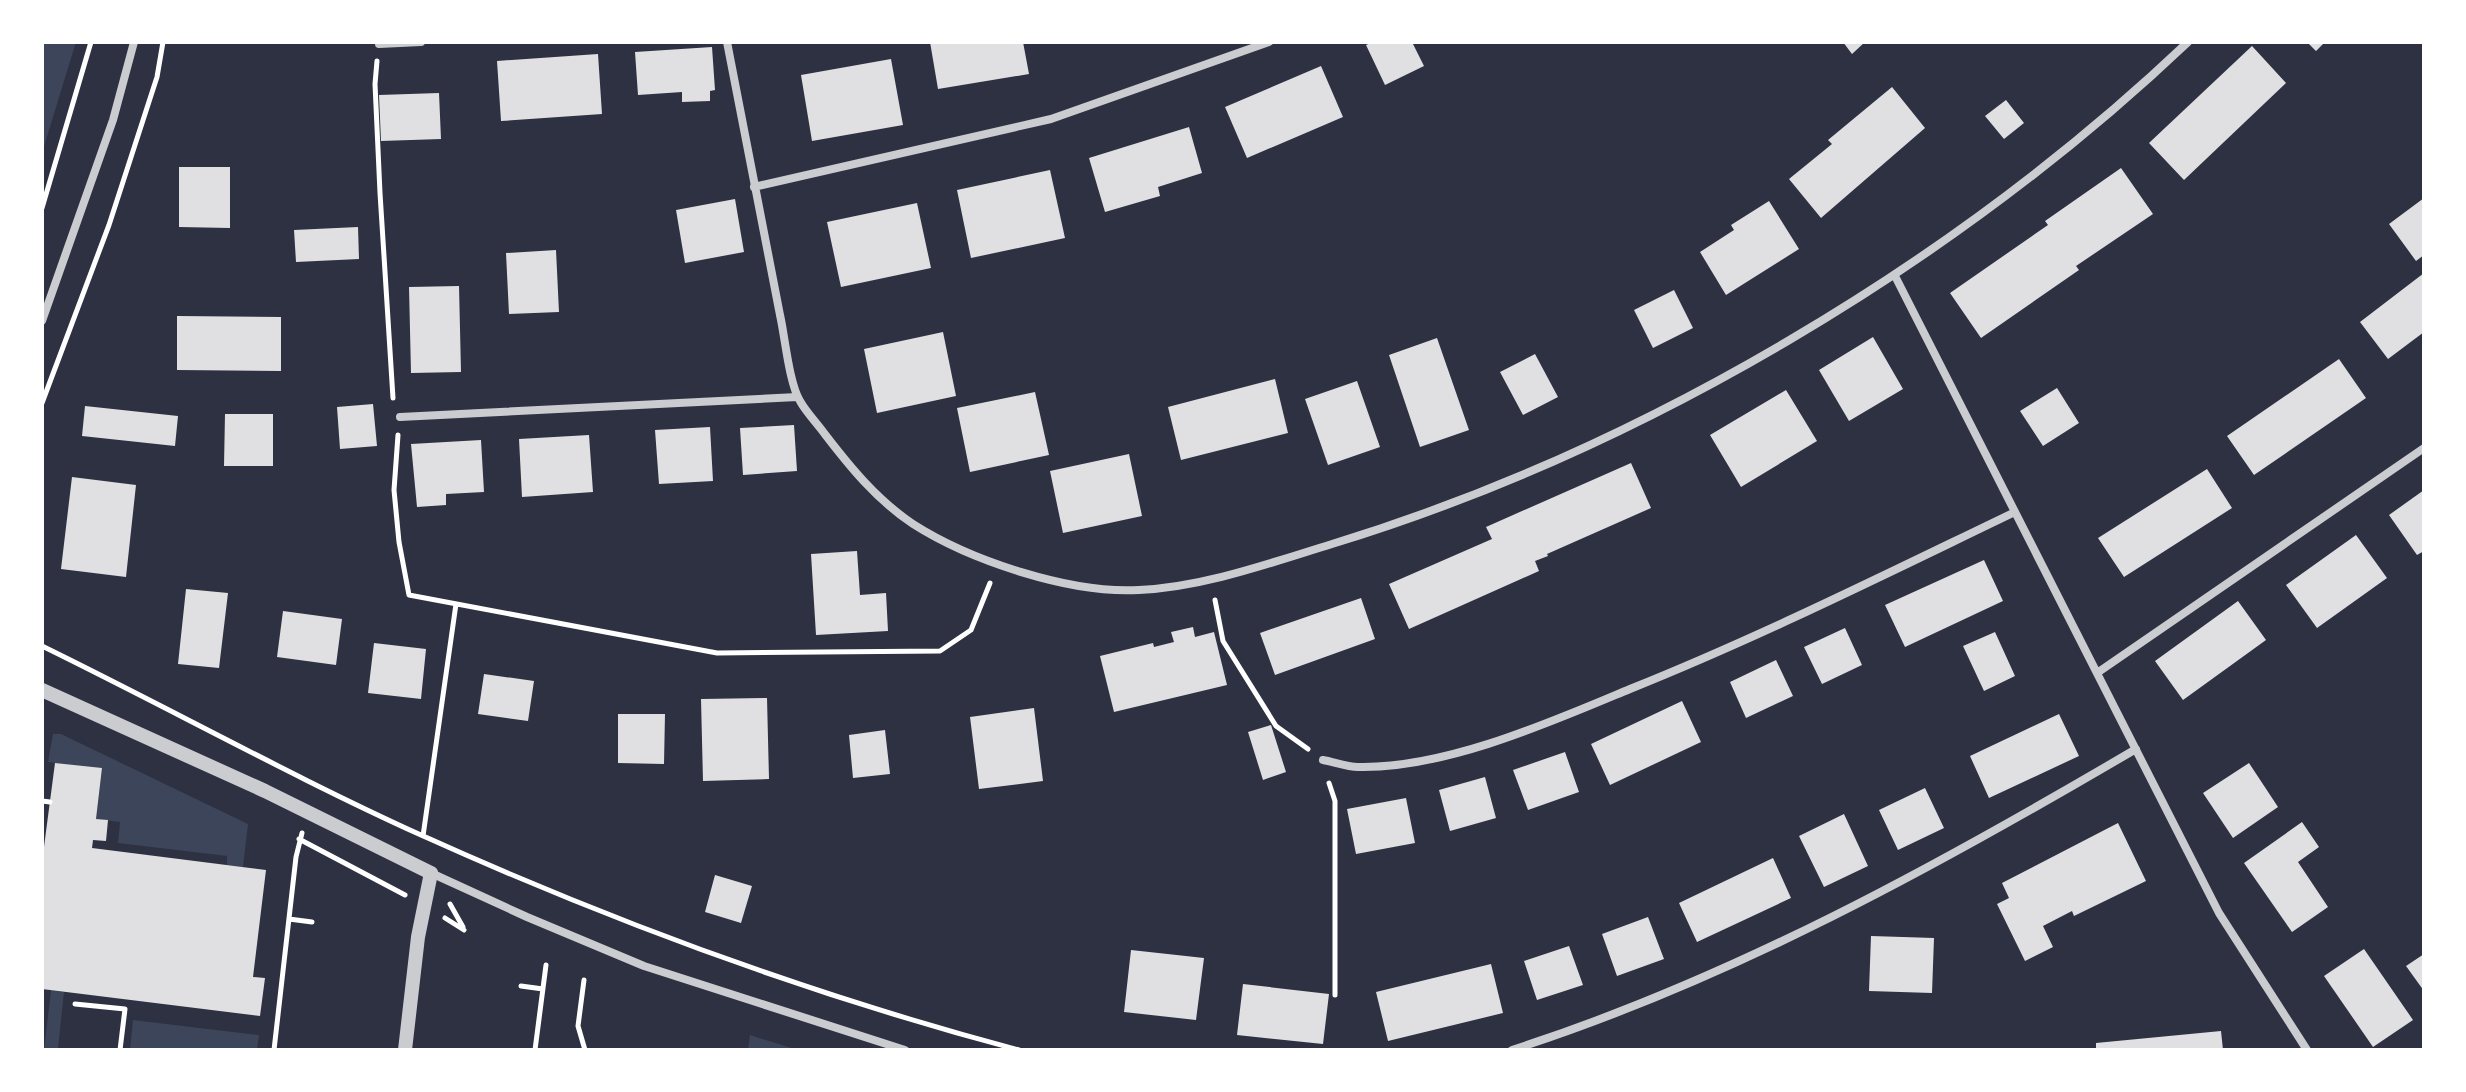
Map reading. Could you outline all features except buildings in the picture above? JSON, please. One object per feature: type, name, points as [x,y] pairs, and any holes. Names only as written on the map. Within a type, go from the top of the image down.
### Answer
[{"type":"street","points":[[42,321],[113,120],[134,42]]},
{"type":"street","points":[[379,44],[421,42]]},
{"type":"street","points":[[727,42],[797,397],[858,478],[911,523],[953,546],[1033,576],[1096,589],[1140,590],[1210,579],[1369,533],[1479,494],[1643,419],[1895,276],[2097,124],[2188,42]]},
{"type":"street","points":[[754,187],[1051,119],[1269,42]]},
{"type":"street","points":[[1895,276],[2219,913],[2307,1050]]},
{"type":"street","points":[[400,417],[797,397]]},
{"type":"street","points":[[2097,673],[2424,448]]},
{"type":"street","points":[[1323,760],[1357,767],[1424,760],[1486,744],[1558,719],[1757,636],[2015,512]]},
{"type":"street","points":[[42,690],[301,808],[431,873],[644,966],[905,1050]]},
{"type":"street","points":[[1512,1050],[1613,1014],[1814,926],[2011,823],[2136,749]]},
{"type":"street","points":[[405,1050],[418,937],[431,873]]},
{"type":"path","points":[[42,208],[91,42]]},
{"type":"path","points":[[42,403],[109,225],[157,77],[163,42]]},
{"type":"path","points":[[379,44],[375,84],[380,193],[393,398],[400,417],[394,490],[399,542],[409,595],[717,653],[940,651],[971,630],[998,563]]},
{"type":"path","points":[[1210,579],[1223,641],[1276,726],[1323,760],[1335,801],[1335,995]]},
{"type":"path","points":[[423,836],[456,604]]},
{"type":"path","points":[[42,646],[423,836],[601,910],[793,982],[1019,1050]]},
{"type":"path","points":[[42,801],[50,802]]},
{"type":"path","points":[[274,1050],[299,839],[464,930]]},
{"type":"path","points":[[289,919],[312,922]]},
{"type":"path","points":[[535,1050],[546,965]]},
{"type":"path","points":[[584,980],[578,1026],[585,1050]]},
{"type":"path","points":[[521,986],[543,989]]},
{"type":"path","points":[[75,1004],[125,1009],[120,1050]]},
{"type":"shaded area","points":[[42,42],[76,42],[42,153]]},
{"type":"shaded area","points":[[53,734],[61,734],[248,824],[243,867],[227,865],[227,856],[118,843],[120,822],[96,819],[102,769],[48,762]]},
{"type":"shaded area","points":[[51,990],[64,992],[58,1049],[61,1050],[44,1050]]},
{"type":"shaded area","points":[[133,1020],[259,1035],[257,1050],[130,1050]]},
{"type":"shaded area","points":[[750,1035],[798,1050],[748,1050]]}]
